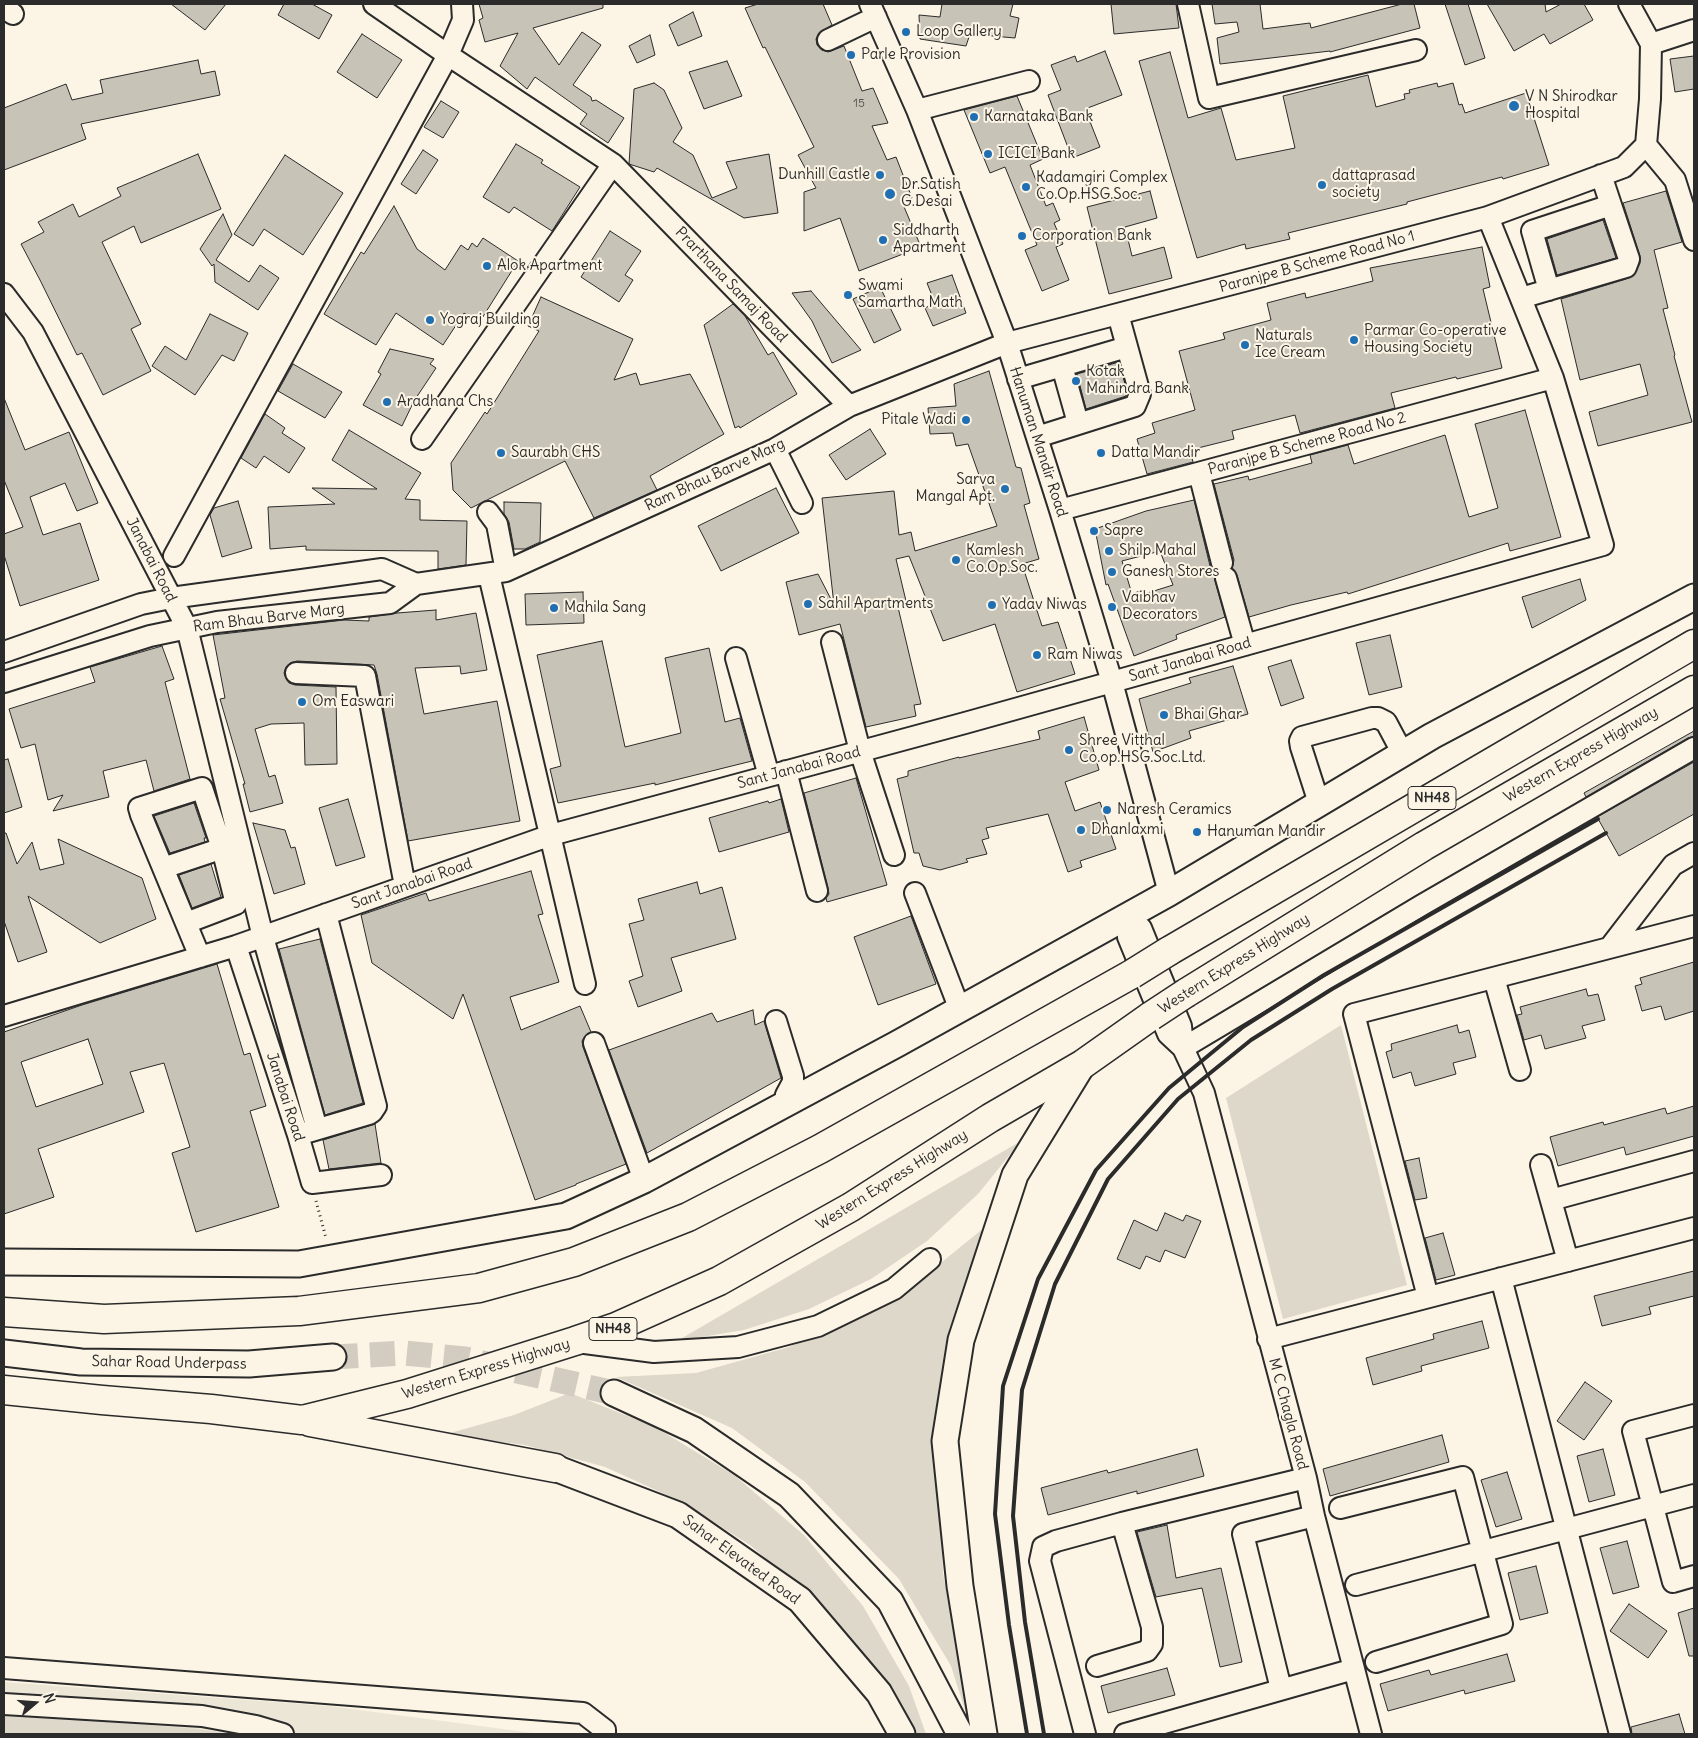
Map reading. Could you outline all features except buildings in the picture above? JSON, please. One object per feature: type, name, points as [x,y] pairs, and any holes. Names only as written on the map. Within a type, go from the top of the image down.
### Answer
[{"type":"highway","name":"NH48","points":[[4,1312],[104,1319],[299,1311],[479,1288],[574,1262],[688,1217],[803,1158],[1132,974],[1694,644]]},
{"type":"highway","name":"Western Express Highway","points":[[4,1390],[211,1409],[302,1420],[407,1394],[616,1327],[719,1281],[851,1207],[990,1118],[1083,1064],[1186,993],[1424,846],[1694,690]]},
{"type":"highway","points":[[302,1420],[555,1468]]},
{"type":"main road","points":[[4,1262],[299,1264],[566,1216],[644,1180],[960,1010],[1169,893],[1317,798],[1400,750],[1432,736],[1694,597]]},
{"type":"main road","points":[[984,1734],[960,1586],[945,1441],[961,1340],[1015,1175],[1083,1064]]},
{"type":"main road","name":"Sahar Road Underpass","points":[[4,1353],[81,1362],[249,1364],[334,1356]]},
{"type":"main road","points":[[614,1393],[694,1430],[789,1495],[890,1601],[960,1734]]},
{"type":"main road","name":"Sahar Elevated Road","points":[[555,1468],[678,1515],[800,1600],[879,1693],[902,1734]]},
{"type":"street","name":"Prarthana Samaj Road","points":[[374,4],[613,164],[849,406]]},
{"type":"street","points":[[174,556],[448,55],[464,20],[462,4]]},
{"type":"street","points":[[1188,4],[1209,98],[1416,50]]},
{"type":"street","points":[[1629,4],[1651,44],[1650,99],[1646,145],[1675,180],[1694,240]]},
{"type":"street","points":[[828,40],[873,10]]},
{"type":"street","name":"Hanuman Mandir Road","points":[[873,10],[918,110],[1007,344],[1112,682],[1169,893]]},
{"type":"street","points":[[1651,44],[1694,30]]},
{"type":"street","points":[[918,110],[1029,81]]},
{"type":"street","name":"Paranjpe B Scheme Road No 1","points":[[1007,344],[1488,217],[1624,167],[1646,145]]},
{"type":"street","points":[[422,440],[613,164]]},
{"type":"street","points":[[1521,298],[1626,267],[1628,259],[1601,175]]},
{"type":"street","points":[[1549,290],[1532,230],[1611,205]]},
{"type":"street","points":[[1488,217],[1554,378]]},
{"type":"street","name":"Janabai Road","points":[[4,294],[33,332],[187,628],[231,845],[263,937],[308,1132],[312,1183]]},
{"type":"street","points":[[1037,437],[1136,406],[1140,394],[1118,314]]},
{"type":"street","name":"Ram Bhau Barve Marg","points":[[4,682],[150,636],[217,622],[390,603],[416,584],[498,573],[775,449],[849,406],[1007,344]]},
{"type":"street","points":[[1018,379],[1127,347]]},
{"type":"street","points":[[1062,366],[1078,424]]},
{"type":"street","name":"Paranjpe B Scheme Road No 2","points":[[1060,510],[1554,378]]},
{"type":"street","name":"Sant Janabai Road","points":[[4,1016],[236,946],[551,835],[1112,682],[1603,545],[1554,378]]},
{"type":"street","points":[[775,449],[802,502]]},
{"type":"street","points":[[1199,473],[1245,645]]},
{"type":"street","points":[[488,512],[497,524],[498,573],[551,835],[585,984]]},
{"type":"street","points":[[4,652],[141,604],[170,598],[382,569],[416,584]]},
{"type":"street","points":[[832,642],[860,751],[894,855]]},
{"type":"street","points":[[736,658],[778,773],[817,891]]},
{"type":"street","points":[[296,673],[365,676],[405,886]]},
{"type":"street","points":[[1317,798],[1301,747],[1300,741],[1302,737],[1378,718],[1386,722],[1400,750]]},
{"type":"street","points":[[1183,1048],[1422,905],[1694,748]]},
{"type":"street","points":[[186,922],[236,904],[231,845],[202,788],[139,808],[200,957]]},
{"type":"street","points":[[163,868],[231,845]]},
{"type":"street","points":[[1610,947],[1673,865],[1694,853]]},
{"type":"street","points":[[914,893],[960,1010]]},
{"type":"street","points":[[308,1132],[369,1114],[376,1106],[326,914]]},
{"type":"street","name":"M C Chagla Road","points":[[1127,916],[1141,928],[1181,1026],[1183,1048],[1204,1093],[1306,1478],[1314,1516],[1371,1734]]},
{"type":"street","points":[[1428,1297],[1354,1014],[1694,926]]},
{"type":"street","name":"Janabai Road","points":[[236,946],[308,1132]]},
{"type":"street","points":[[1494,978],[1520,1070]]},
{"type":"street","points":[[776,1021],[793,1076],[793,1082],[786,1095],[790,1102]]},
{"type":"street","points":[[594,1043],[644,1180]]},
{"type":"street","points":[[1551,1200],[1694,1161]]},
{"type":"street","points":[[1541,1165],[1568,1261]]},
{"type":"street","points":[[312,1183],[381,1175]]},
{"type":"street","points":[[1268,1339],[1694,1228]]},
{"type":"street","points":[[574,1342],[654,1352],[738,1347],[818,1326],[894,1289],[930,1259]]},
{"type":"street","points":[[1501,1278],[1620,1734]]},
{"type":"street","points":[[1694,1415],[1633,1431],[1673,1582],[1694,1576]]},
{"type":"street","points":[[1340,1508],[1463,1477],[1502,1624],[1376,1662]]},
{"type":"street","points":[[1085,1734],[1040,1561],[1043,1547],[1056,1541],[1122,1523],[1306,1478]]},
{"type":"street","points":[[1356,1586],[1483,1550],[1694,1495]]},
{"type":"street","points":[[1281,1689],[1243,1534],[1314,1516]]},
{"type":"street","points":[[1097,1666],[1146,1651],[1152,1644],[1152,1627],[1122,1523]]},
{"type":"street","points":[[4,1668],[583,1713],[605,1730],[605,1734]]},
{"type":"street","points":[[1125,1734],[1354,1669]]},
{"type":"street","points":[[4,1704],[202,1716],[256,1726],[283,1734]]},
{"type":"path","points":[[312,1183],[326,1240],[326,1246],[316,1253],[315,1262]]},
{"type":"shaded area","points":[[1341,1025],[1407,1285],[1283,1319],[1226,1098]]},
{"type":"shaded area","points":[[1021,1141],[978,1194],[927,1241],[871,1279],[809,1309],[744,1330],[677,1341]]},
{"type":"shaded area","points":[[985,1227],[949,1329],[938,1409],[943,1573],[971,1729],[951,1666],[899,1579],[805,1482],[732,1428],[616,1377],[696,1373],[789,1347],[894,1301]]},
{"type":"shaded area","points":[[570,1393],[655,1427],[734,1475],[804,1535],[863,1606],[909,1686],[926,1734],[913,1734],[813,1599],[750,1545],[680,1501],[605,1467],[525,1445],[443,1435],[514,1415]]},
{"type":"shaded area","points":[[4,1682],[329,1706],[541,1734],[4,1734]]},
{"type":"shaded area","points":[[4,1715],[197,1729],[229,1734],[4,1734]]},
{"type":"tunnel","points":[[333,1357],[405,1353],[465,1359],[614,1393]]},
{"type":"railway","points":[[1027,1734],[1009,1625],[995,1514],[1003,1386],[1038,1279],[1096,1170],[1169,1088],[1243,1027],[1324,975],[1598,819]]},
{"type":"railway","points":[[1044,1734],[1025,1622],[1013,1516],[1022,1390],[1055,1284],[1108,1179],[1178,1099],[1251,1040],[1332,989],[1606,833]]},
{"type":"place","name":"Loop Gallery","points":[[906,32]]},
{"type":"place","name":"Parle Provision","points":[[851,55]]},
{"type":"place","name":"V N Shirodkar Hospital","points":[[1514,106]]},
{"type":"place","name":"Karnataka Bank","points":[[974,117]]},
{"type":"place","name":"ICICI Bank","points":[[988,154]]},
{"type":"place","name":"Dunhill Castle","points":[[880,175]]},
{"type":"place","name":"dattaprasad society","points":[[1322,185]]},
{"type":"place","name":"Kadamgiri Complex Co.Op.HSG.Soc.","points":[[1026,187]]},
{"type":"place","name":"Dr.Satish G.Desai","points":[[890,194]]},
{"type":"place","name":"Corporation Bank","points":[[1022,236]]},
{"type":"place","name":"Siddharth Apartment","points":[[883,240]]},
{"type":"place","name":"Alok Apartment","points":[[487,266]]},
{"type":"place","name":"Swami Samartha Math","points":[[848,295]]},
{"type":"place","name":"Yograj Building","points":[[430,320]]},
{"type":"place","name":"Parmar Co-operative Housing Society","points":[[1354,340]]},
{"type":"place","name":"Naturals Ice Cream","points":[[1245,345]]},
{"type":"place","name":"Kotak Mahindra Bank","points":[[1076,381]]},
{"type":"place","name":"Aradhana Chs","points":[[387,402]]},
{"type":"place","name":"Pitale Wadi","points":[[966,420]]},
{"type":"place","name":"Saurabh CHS","points":[[501,453]]},
{"type":"place","name":"Datta Mandir","points":[[1101,453]]},
{"type":"place","name":"Sarva Mangal Apt.","points":[[1005,489]]},
{"type":"place","name":"Sapre","points":[[1094,531]]},
{"type":"place","name":"Shilp Mahal","points":[[1109,551]]},
{"type":"place","name":"Kamlesh Co.Op.Soc.","points":[[956,560]]},
{"type":"place","name":"Ganesh Stores","points":[[1112,572]]},
{"type":"place","name":"Sahil Apartments","points":[[808,604]]},
{"type":"place","name":"Yadav Niwas","points":[[992,605]]},
{"type":"place","name":"Vaibhav Decorators","points":[[1112,607]]},
{"type":"place","name":"Mahila Sang","points":[[554,608]]},
{"type":"place","name":"Ram Niwas","points":[[1037,655]]},
{"type":"place","name":"Om Easwari","points":[[302,702]]},
{"type":"place","name":"Bhai Ghar","points":[[1164,715]]},
{"type":"place","name":"Shree Vitthal Co.op.HSG.Soc.Ltd.","points":[[1069,750]]},
{"type":"place","name":"Naresh Ceramics","points":[[1107,810]]},
{"type":"place","name":"Dhanlaxmi","points":[[1081,830]]},
{"type":"place","name":"Hanuman Mandir","points":[[1197,832]]}]
